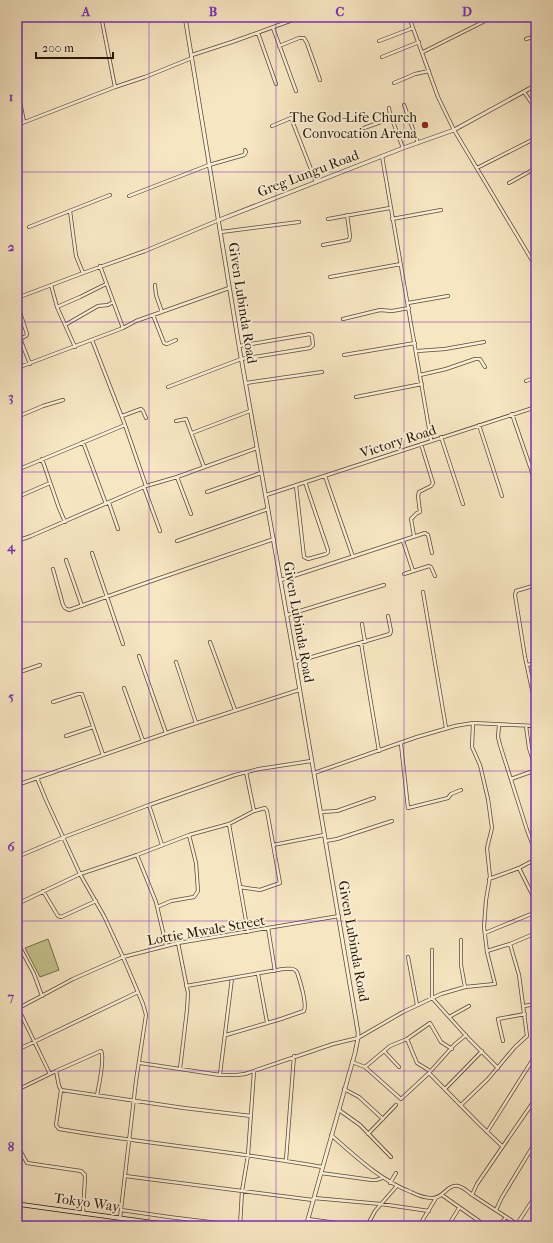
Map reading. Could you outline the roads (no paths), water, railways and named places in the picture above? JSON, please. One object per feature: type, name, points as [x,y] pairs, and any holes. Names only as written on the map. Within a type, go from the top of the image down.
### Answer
[{"type":"main road","name":"Tokyo Way","points":[[17,1204],[177,1226]]},
{"type":"street","points":[[17,23],[32,17]]},
{"type":"street","name":"Given Lubinda Road","points":[[185,17],[256,448],[274,539],[354,1004],[358,1038],[306,1226]]},
{"type":"street","points":[[283,17],[285,23]]},
{"type":"street","points":[[17,125],[145,77],[192,57],[301,17]]},
{"type":"street","points":[[409,17],[423,52],[438,97],[454,130],[536,267]]},
{"type":"street","points":[[423,52],[493,17]]},
{"type":"street","points":[[102,21],[115,87]]},
{"type":"street","points":[[273,28],[296,91]]},
{"type":"street","points":[[379,41],[413,28]]},
{"type":"street","points":[[258,33],[276,84]]},
{"type":"street","points":[[526,39],[536,36]]},
{"type":"street","points":[[279,46],[299,38],[304,38],[320,80]]},
{"type":"street","points":[[382,57],[419,42]]},
{"type":"street","points":[[394,83],[429,70]]},
{"type":"street","name":"Greg Lungu Road","points":[[219,220],[382,156],[454,130],[536,85]]},
{"type":"street","points":[[17,87],[24,122]]},
{"type":"street","points":[[523,91],[536,109]]},
{"type":"street","points":[[404,105],[418,143]]},
{"type":"street","points":[[389,108],[403,148]]},
{"type":"street","points":[[272,126],[291,118],[316,182]]},
{"type":"street","points":[[364,128],[392,118]]},
{"type":"street","points":[[477,168],[536,138]]},
{"type":"street","points":[[129,196],[209,165],[244,155],[246,152],[245,150]]},
{"type":"street","points":[[382,156],[431,440]]},
{"type":"street","points":[[509,183],[536,168]]},
{"type":"street","points":[[29,227],[110,195]]},
{"type":"street","points":[[328,219],[390,208]]},
{"type":"street","points":[[392,219],[441,210]]},
{"type":"street","points":[[70,211],[76,256],[83,273]]},
{"type":"street","points":[[322,245],[349,240],[350,236],[346,215]]},
{"type":"street","points":[[17,285],[19,298],[100,266],[158,246],[219,220]]},
{"type":"street","points":[[221,232],[299,222]]},
{"type":"street","points":[[330,277],[401,264]]},
{"type":"street","points":[[100,266],[123,328]]},
{"type":"street","points":[[57,306],[80,297],[106,284]]},
{"type":"street","points":[[51,285],[57,306],[75,347]]},
{"type":"street","points":[[155,285],[156,295],[162,312]]},
{"type":"street","points":[[17,368],[75,347],[153,315],[229,288]]},
{"type":"street","points":[[408,303],[448,296]]},
{"type":"street","points":[[65,325],[98,306],[108,305],[113,302]]},
{"type":"street","points":[[17,303],[27,334],[21,341],[30,364]]},
{"type":"street","points":[[343,319],[380,310],[392,311],[409,308]]},
{"type":"street","points":[[153,315],[164,343],[167,344],[176,340]]},
{"type":"street","points":[[168,387],[241,359],[312,347],[313,345],[312,336],[310,334],[239,346]]},
{"type":"street","points":[[92,340],[122,416],[160,532]]},
{"type":"street","points":[[416,351],[445,349],[484,342]]},
{"type":"street","points":[[344,355],[415,343]]},
{"type":"street","points":[[420,375],[446,369],[476,359],[480,359],[485,367]]},
{"type":"street","points":[[246,383],[322,372]]},
{"type":"street","points":[[526,381],[536,377]]},
{"type":"street","points":[[356,397],[422,384]]},
{"type":"street","points":[[17,417],[43,406],[63,400]]},
{"type":"street","name":"Victory Road","points":[[266,495],[536,407]]},
{"type":"street","points":[[122,416],[141,409],[143,410],[146,418]]},
{"type":"street","points":[[192,433],[250,411]]},
{"type":"street","points":[[512,414],[535,481]]},
{"type":"street","points":[[176,421],[186,419],[204,467]]},
{"type":"street","points":[[17,470],[125,425]]},
{"type":"street","points":[[479,425],[502,496]]},
{"type":"street","points":[[441,437],[463,504]]},
{"type":"street","points":[[83,442],[118,528]]},
{"type":"street","points":[[414,536],[411,519],[420,512],[419,492],[431,486],[433,483],[421,444]]},
{"type":"street","points":[[17,541],[65,522],[145,486],[177,477],[256,448]]},
{"type":"street","points":[[42,460],[65,522]]},
{"type":"street","points":[[207,492],[261,473]]},
{"type":"street","points":[[325,476],[353,557]]},
{"type":"street","points":[[177,477],[191,514]]},
{"type":"street","points":[[296,486],[304,558],[308,559],[326,554],[328,550],[305,482]]},
{"type":"street","points":[[20,496],[50,483]]},
{"type":"street","points":[[177,541],[268,509]]},
{"type":"street","points":[[281,580],[427,533],[432,553]]},
{"type":"street","points":[[53,569],[65,608],[69,610],[274,539]]},
{"type":"street","points":[[403,541],[413,571]]},
{"type":"street","points":[[92,553],[123,644]]},
{"type":"street","points":[[66,560],[82,606]]},
{"type":"street","points":[[404,574],[430,566],[432,567],[435,576]]},
{"type":"street","points":[[287,615],[384,585]]},
{"type":"street","points":[[536,585],[516,591],[515,595],[536,708]]},
{"type":"street","points":[[423,592],[446,728]]},
{"type":"street","points":[[295,662],[390,634],[391,631],[388,616]]},
{"type":"street","points":[[362,624],[365,642]]},
{"type":"street","points":[[210,642],[235,710]]},
{"type":"street","points":[[361,643],[380,751]]},
{"type":"street","points":[[139,656],[166,733]]},
{"type":"street","points":[[176,662],[196,723]]},
{"type":"street","points":[[527,664],[536,662]]},
{"type":"street","points":[[17,673],[40,665]]},
{"type":"street","points":[[124,688],[142,741]]},
{"type":"street","points":[[17,785],[142,741],[299,690]]},
{"type":"street","points":[[53,702],[82,694],[103,755]]},
{"type":"street","points":[[140,1063],[220,1075],[237,1075],[254,1071],[294,1056],[333,1044],[358,1038],[417,1005],[441,994],[465,987],[495,984],[487,951],[484,923],[489,879],[487,848],[492,828],[488,799],[480,765],[473,749],[472,723]]},
{"type":"street","points":[[314,773],[446,728],[472,723],[536,726]]},
{"type":"street","points":[[499,724],[499,741],[527,830],[532,843],[536,847]]},
{"type":"street","points":[[511,779],[536,770],[529,748],[526,726]]},
{"type":"street","points":[[66,736],[93,727]]},
{"type":"street","points":[[401,744],[408,808],[448,798],[451,794],[461,790]]},
{"type":"street","points":[[17,857],[64,837],[149,805],[246,772],[311,761]]},
{"type":"street","points":[[246,772],[254,811]]},
{"type":"street","points":[[37,778],[80,874],[96,901],[123,957],[143,1004],[146,1015],[120,1218]]},
{"type":"street","points":[[320,812],[337,811],[374,798]]},
{"type":"street","points":[[149,805],[162,845]]},
{"type":"street","points":[[17,904],[80,874],[137,855],[189,835],[229,824],[254,811],[264,808],[267,810],[280,883],[260,890],[240,887]]},
{"type":"street","points":[[325,841],[340,838],[392,821]]},
{"type":"street","points":[[229,824],[248,932]]},
{"type":"street","points":[[157,907],[171,901],[194,897],[198,891],[196,863],[189,835]]},
{"type":"street","points":[[273,845],[324,835]]},
{"type":"street","points":[[137,855],[157,907],[166,945]]},
{"type":"street","points":[[489,879],[519,868],[536,859]]},
{"type":"street","points":[[519,868],[536,902]]},
{"type":"street","points":[[43,891],[58,916],[61,917],[96,901]]},
{"type":"street","points":[[485,933],[536,912]]},
{"type":"street","name":"Lottie Mwale Street","points":[[18,1009],[73,979],[123,957],[166,945],[339,916]]},
{"type":"street","points":[[268,928],[275,971]]},
{"type":"street","points":[[487,951],[510,944],[536,933]]},
{"type":"street","points":[[461,940],[461,965],[465,987]]},
{"type":"street","points":[[17,942],[34,974],[42,996]]},
{"type":"street","points":[[178,943],[188,993],[180,1069]]},
{"type":"street","points":[[461,1105],[498,1068],[528,1034],[518,971],[510,944]]},
{"type":"street","points":[[432,950],[432,998],[448,1017],[498,1068]]},
{"type":"street","points":[[408,957],[417,1005]]},
{"type":"street","points":[[186,986],[293,968],[295,969],[302,990],[305,1008],[304,1011],[226,1035]]},
{"type":"street","points":[[258,974],[267,1022]]},
{"type":"street","points":[[220,1075],[232,978]]},
{"type":"street","points":[[17,1050],[138,992]]},
{"type":"street","points":[[524,1006],[536,1004]]},
{"type":"street","points":[[448,1017],[469,1006]]},
{"type":"street","points":[[18,1009],[50,1074]]},
{"type":"street","points":[[503,1041],[498,1019],[525,1014]]},
{"type":"street","points":[[366,1067],[390,1046],[407,1039],[430,1023],[441,1042],[452,1049]]},
{"type":"street","points":[[352,1062],[366,1067],[402,1099],[466,1035]]},
{"type":"street","points":[[407,1039],[417,1063],[430,1072],[502,1146]]},
{"type":"street","points":[[17,1090],[95,1052],[102,1051],[97,1095]]},
{"type":"street","points":[[384,1051],[399,1067]]},
{"type":"street","points":[[445,1089],[482,1051]]},
{"type":"street","points":[[286,1160],[294,1056]]},
{"type":"street","points":[[487,1132],[535,1056]]},
{"type":"street","points":[[56,1071],[61,1090],[56,1125],[57,1127],[129,1139],[286,1160],[322,1167]]},
{"type":"street","points":[[121,1210],[241,1226],[242,1191],[248,1155],[254,1071]]},
{"type":"street","points":[[344,1089],[359,1098],[383,1118]]},
{"type":"street","points":[[61,1090],[251,1116]]},
{"type":"street","points":[[472,1195],[477,1184],[502,1146],[536,1098]]},
{"type":"street","points":[[368,1134],[396,1105]]},
{"type":"street","points":[[339,1110],[360,1125],[392,1157]]},
{"type":"street","points":[[331,1135],[382,1178],[396,1187],[427,1197],[436,1198],[451,1187],[458,1186],[464,1188],[472,1195],[519,1225],[536,1195]]},
{"type":"street","points":[[496,1210],[536,1141]]},
{"type":"street","points":[[17,1144],[27,1163],[84,1172],[85,1178],[82,1213]]},
{"type":"street","points":[[321,1173],[376,1180],[382,1178]]},
{"type":"street","points":[[390,1183],[396,1173]]},
{"type":"street","points":[[125,1176],[242,1191],[314,1199],[381,1204],[429,1211]]},
{"type":"street","points":[[367,1226],[381,1204],[396,1187]]},
{"type":"street","points":[[442,1195],[486,1226]]},
{"type":"street","points":[[419,1226],[436,1198]]},
{"type":"street","points":[[448,1226],[459,1208]]},
{"type":"street","points":[[499,1226],[506,1217]]},
{"type":"street","points":[[308,1219],[357,1226]]},
{"type":"street","points":[[187,1226],[188,1220]]},
{"type":"street","points":[[476,1226],[479,1222]]},
{"type":"street","points":[[17,1223],[20,1223],[22,1226]]},
{"type":"place","name":"The God-Life Church Convocation Arena","points":[[425,125]]}]
